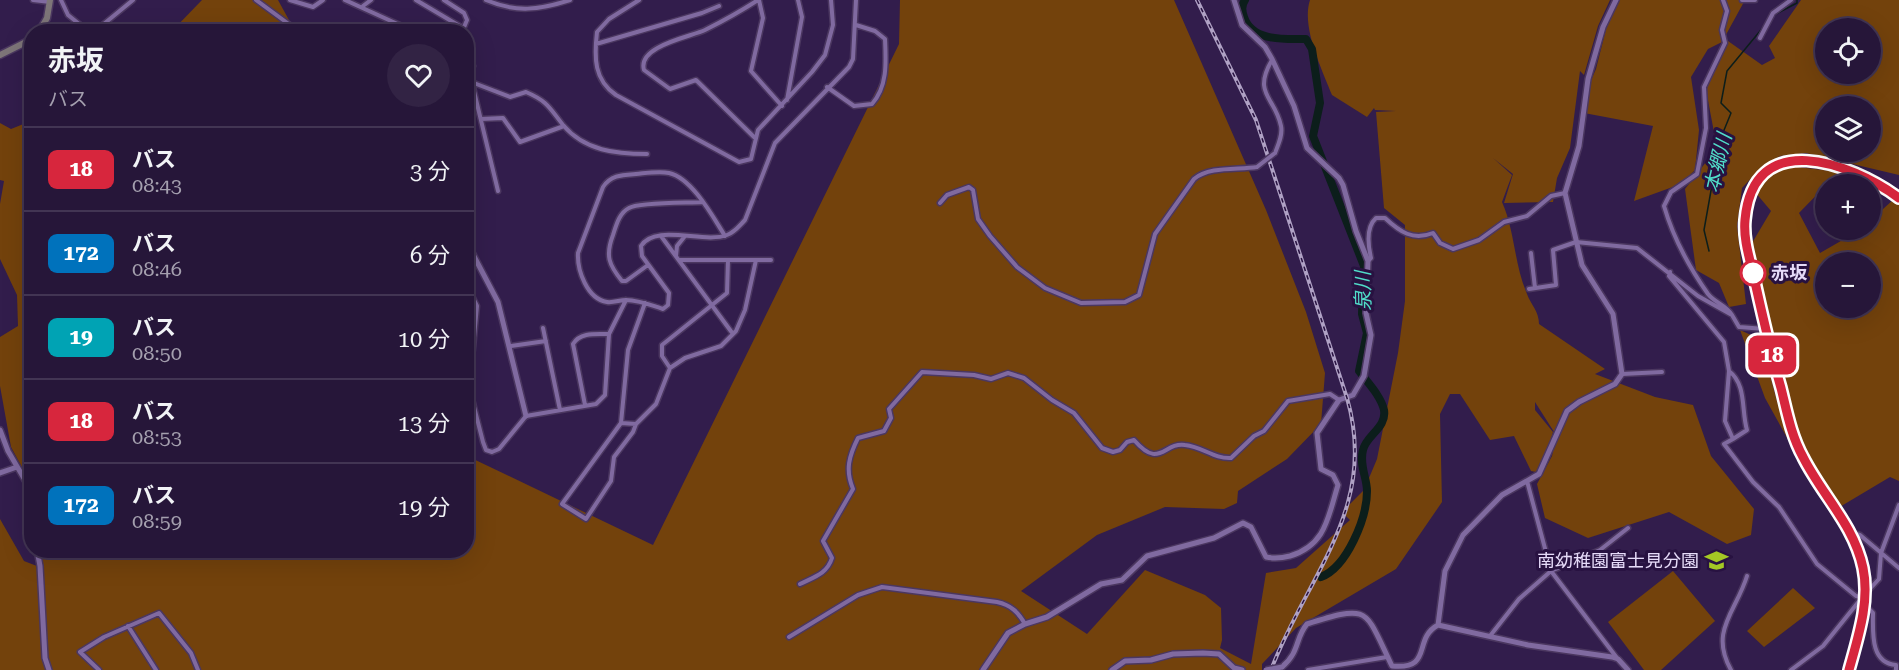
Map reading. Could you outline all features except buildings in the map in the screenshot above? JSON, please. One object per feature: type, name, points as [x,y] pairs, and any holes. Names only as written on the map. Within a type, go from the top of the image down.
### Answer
[{"type":"highway","points":[[1849,670],[1865,599],[1863,567],[1852,533],[1797,446],[1765,329],[1745,235],[1749,198],[1760,176],[1786,160],[1811,161],[1863,175],[1899,198]]},
{"type":"main road","points":[[44,24],[52,1]]},
{"type":"main road","points":[[0,55],[24,43]]},
{"type":"street","points":[[33,0],[52,1]]},
{"type":"street","points":[[61,0],[68,15],[79,24]]},
{"type":"street","points":[[104,24],[133,0]]},
{"type":"street","points":[[256,0],[289,24]]},
{"type":"street","points":[[290,0],[312,8],[320,5],[323,0]]},
{"type":"street","points":[[345,0],[363,6],[399,24]]},
{"type":"street","points":[[363,6],[371,0]]},
{"type":"street","points":[[416,0],[454,24]]},
{"type":"street","points":[[444,0],[464,13],[467,20],[465,24]]},
{"type":"street","points":[[486,0],[513,10],[530,10],[570,0]]},
{"type":"street","points":[[639,0],[632,1],[601,27],[596,44],[599,80],[616,95],[739,162],[751,159],[754,138],[825,55],[833,25],[831,0]]},
{"type":"street","points":[[754,138],[696,80],[670,89],[644,70],[642,66],[644,61],[663,44],[703,31],[758,0],[763,18],[752,71],[782,106]]},
{"type":"street","points":[[787,100],[802,17],[798,0]]},
{"type":"street","points":[[725,236],[704,202],[679,177],[671,174],[623,174],[607,182],[578,253],[577,264],[580,274],[594,295],[605,302],[626,300],[663,309],[670,299],[669,293],[642,256],[641,246],[647,238],[661,236],[725,236],[736,230],[745,220],[776,143],[827,87],[849,67],[853,59],[856,0]]},
{"type":"street","points":[[983,670],[1008,633],[1025,624],[1047,617],[1101,584],[1122,580],[1147,556],[1214,538],[1237,524],[1243,523],[1251,527],[1266,557],[1281,558],[1311,548],[1318,539],[1338,484],[1333,475],[1321,469],[1317,433],[1339,400],[1353,394],[1364,376],[1371,335],[1366,314],[1368,261],[1340,178],[1307,148],[1294,106],[1272,59],[1265,47],[1242,25],[1234,0]]},
{"type":"street","points":[[1266,670],[1282,667],[1290,660],[1299,645],[1302,630],[1307,624],[1353,612],[1365,616],[1393,668],[1414,664],[1420,656],[1428,633],[1438,625],[1445,571],[1463,535],[1502,495],[1543,469],[1567,411],[1579,402],[1615,384],[1622,374],[1613,314],[1582,265],[1565,193],[1579,146],[1588,80],[1603,27],[1616,0]]},
{"type":"street","points":[[1723,0],[1727,11],[1722,30],[1725,44],[1704,87],[1706,128],[1697,174],[1671,192],[1664,206],[1679,247],[1710,296],[1727,307],[1739,327],[1765,329]]},
{"type":"street","points":[[1742,0],[1755,0]]},
{"type":"street","points":[[1760,38],[1773,13],[1791,0]]},
{"type":"street","points":[[596,44],[719,6]]},
{"type":"street","points":[[827,87],[854,106],[872,104],[878,97],[886,69],[885,39],[875,31],[856,25]]},
{"type":"street","points":[[940,203],[947,195],[969,187],[972,190],[978,219],[990,236],[1017,267],[1045,288],[1081,303],[1125,302],[1139,295],[1155,234],[1194,179],[1214,171],[1257,167],[1275,153],[1281,137],[1281,126],[1267,100],[1263,79],[1272,59]]},
{"type":"street","points":[[474,84],[510,97],[526,92],[542,99],[552,107],[564,126],[582,141],[602,151],[648,154]]},
{"type":"street","points":[[474,91],[498,192]]},
{"type":"street","points":[[481,119],[503,118],[520,142],[564,126]]},
{"type":"street","points":[[1368,261],[1371,258],[1368,245],[1371,223],[1376,218],[1385,218],[1397,229],[1409,235],[1420,237],[1433,233],[1440,243],[1453,249],[1479,240],[1504,222],[1527,216],[1551,196],[1565,193]]},
{"type":"street","points":[[648,264],[622,282],[609,263],[608,250],[618,219],[625,211],[635,206],[704,202]]},
{"type":"street","points":[[661,236],[733,334]]},
{"type":"street","points":[[677,258],[677,246],[685,236]]},
{"type":"street","points":[[1528,289],[1556,285],[1553,250],[1576,242],[1637,248],[1698,296],[1732,315]]},
{"type":"street","points":[[1531,253],[1535,288]]},
{"type":"street","points":[[474,255],[490,282],[511,346],[526,416]]},
{"type":"street","points":[[677,258],[771,260]]},
{"type":"street","points":[[670,368],[662,356],[662,345],[727,293],[728,260]]},
{"type":"street","points":[[645,303],[628,350],[621,423],[562,504],[586,519],[611,481],[614,457],[633,432],[636,424],[656,404],[670,368],[685,358],[721,345],[733,334],[745,310],[756,260]]},
{"type":"street","points":[[1670,272],[1669,276],[1724,342],[1729,371],[1725,421],[1733,439]]},
{"type":"street","points":[[474,300],[477,306],[474,337]]},
{"type":"street","points":[[474,405],[486,450],[492,453],[500,449],[526,416],[596,404],[605,395],[609,334],[626,300]]},
{"type":"street","points":[[543,327],[560,410]]},
{"type":"street","points":[[585,405],[573,344],[576,338],[582,335],[609,334]]},
{"type":"street","points":[[511,346],[546,341]]},
{"type":"street","points":[[1729,371],[1742,388],[1742,414],[1747,430],[1724,444],[1753,482],[1779,507],[1817,564],[1856,596],[1865,599],[1873,613],[1875,650],[1885,662],[1896,665],[1896,670]]},
{"type":"street","points":[[800,584],[824,573],[830,565],[832,558],[823,541],[853,489],[846,474],[849,455],[858,438],[884,431],[891,418],[888,409],[922,372],[974,375],[991,379],[1008,374],[1024,378],[1052,400],[1074,412],[1096,443],[1113,452],[1134,440],[1143,451],[1154,454],[1184,444],[1212,456],[1231,458],[1254,436],[1264,431],[1288,401],[1330,394],[1339,400]]},
{"type":"street","points":[[1622,374],[1662,372]]},
{"type":"street","points":[[621,423],[636,424]]},
{"type":"street","points":[[0,430],[24,480]]},
{"type":"street","points":[[0,473],[16,467]]},
{"type":"street","points":[[1527,481],[1551,571],[1628,670]]},
{"type":"street","points":[[1791,670],[1823,646],[1860,600],[1865,599],[1879,579],[1881,553],[1899,505]]},
{"type":"street","points":[[1893,521],[1899,514]]},
{"type":"street","points":[[1490,636],[1519,599],[1551,571],[1600,550],[1628,528]]},
{"type":"street","points":[[1852,533],[1860,535],[1899,568]]},
{"type":"street","points":[[38,558],[45,658],[49,670]]},
{"type":"street","points":[[1731,670],[1722,651],[1725,631],[1730,610],[1743,587],[1746,576]]},
{"type":"street","points":[[789,637],[858,595],[882,587],[1007,604],[1016,611],[1025,624]]},
{"type":"street","points":[[99,670],[80,652],[104,637],[159,613],[191,653],[198,670]]},
{"type":"street","points":[[1438,625],[1618,659]]},
{"type":"street","points":[[128,626],[156,670]]},
{"type":"street","points":[[1112,670],[1125,662],[1151,660],[1173,654],[1203,653],[1219,654],[1234,668],[1242,670]]},
{"type":"street","points":[[1308,670],[1387,657]]},
{"type":"street","points":[[1355,662],[1355,670]]},
{"type":"shaded area","points":[[202,0],[278,0],[291,24],[179,24]]},
{"type":"shaded area","points":[[900,0],[1174,0],[1266,210],[1306,312],[1325,373],[1321,424],[1287,459],[1238,491],[1237,503],[1224,509],[1165,507],[1097,535],[1021,591],[1087,634],[1145,570],[1205,595],[1221,608],[1220,648],[1251,664],[1266,573],[1296,568],[1350,520],[1344,510],[1364,490],[1377,459],[1398,353],[1405,301],[1405,225],[1384,208],[1376,112],[1396,111],[1375,110],[1374,108],[1367,117],[1332,95],[1310,35],[1308,11],[1310,0],[1610,0],[1598,26],[1584,75],[1580,71],[1570,148],[1557,178],[1553,202],[1504,203],[1513,174],[1493,158],[1512,175],[1502,202],[1510,224],[1519,271],[1538,315],[1539,324],[1605,369],[1595,374],[1655,397],[1693,405],[1711,456],[1754,509],[1751,535],[1727,544],[1669,512],[1588,538],[1545,518],[1537,484],[1552,456],[1556,435],[1535,402],[1535,410],[1553,432],[1548,450],[1536,472],[1531,471],[1514,436],[1490,440],[1460,394],[1450,394],[1440,414],[1442,502],[1396,569],[1296,628],[1262,664],[1262,670],[0,670],[0,519],[24,561],[42,568],[40,558],[474,558],[474,459],[653,545],[899,44]]},
{"type":"shaded area","points":[[1619,0],[1745,0],[1722,42],[1708,49],[1691,77],[1699,130],[1695,170],[1681,184],[1634,201],[1653,126],[1584,113],[1581,103],[1596,69],[1608,21]]},
{"type":"shaded area","points":[[1801,0],[1899,0],[1899,175],[1844,162],[1881,162],[1881,96],[1815,96],[1815,155],[1806,153],[1780,156],[1757,172],[1742,188],[1737,226],[1746,304],[1729,307],[1719,283],[1696,270],[1685,189],[1717,148],[1706,90],[1728,41],[1762,65],[1775,58],[1769,46]]},
{"type":"shaded area","points":[[0,123],[11,129],[24,124],[24,471],[11,447],[0,386],[0,337],[18,326],[17,295],[0,259],[0,204],[4,181],[0,180]]},
{"type":"shaded area","points":[[1790,166],[1839,172],[1837,174],[1815,174],[1815,197],[1799,213],[1819,252],[1815,252],[1815,318],[1881,318],[1881,252],[1822,252],[1843,240],[1881,240],[1881,211],[1894,199],[1899,203],[1899,481],[1890,477],[1838,508],[1814,469],[1791,445],[1765,398],[1740,330],[1775,346],[1752,243],[1771,211],[1755,192],[1770,176]]},
{"type":"shaded area","points":[[1673,571],[1715,621],[1661,670],[1644,670],[1608,622]]},
{"type":"shaded area","points":[[1793,588],[1815,608],[1764,647],[1747,631]]},
{"type":"waterway","name":"泉川","points":[[1245,0],[1242,6],[1243,15],[1254,31],[1271,37],[1306,39],[1312,49],[1320,103],[1313,136],[1364,266],[1362,314],[1367,333],[1359,371],[1377,394],[1384,410],[1382,422],[1363,450],[1362,461],[1367,491],[1359,527],[1347,553],[1330,572],[1321,577]]},
{"type":"waterway","name":"本郷川","points":[[1774,15],[1797,3],[1797,0]]},
{"type":"waterway","name":"本郷川","points":[[1709,251],[1704,230],[1720,140],[1731,113],[1721,103],[1727,71],[1765,25]]},
{"type":"railway","points":[[1197,0],[1256,120],[1347,398],[1354,437],[1354,474],[1347,507],[1334,540],[1271,670]]},
{"type":"bus line","name":"18","points":[[1849,670],[1866,593],[1863,567],[1852,533],[1816,480],[1792,434],[1765,329],[1744,223],[1749,198],[1760,176],[1786,160],[1811,161],[1863,175],[1899,198]]},
{"type":"place","name":"赤坂","points":[[1753,273]]},
{"type":"place","name":"南幼稚園富士見分園","points":[[1717,561]]}]
